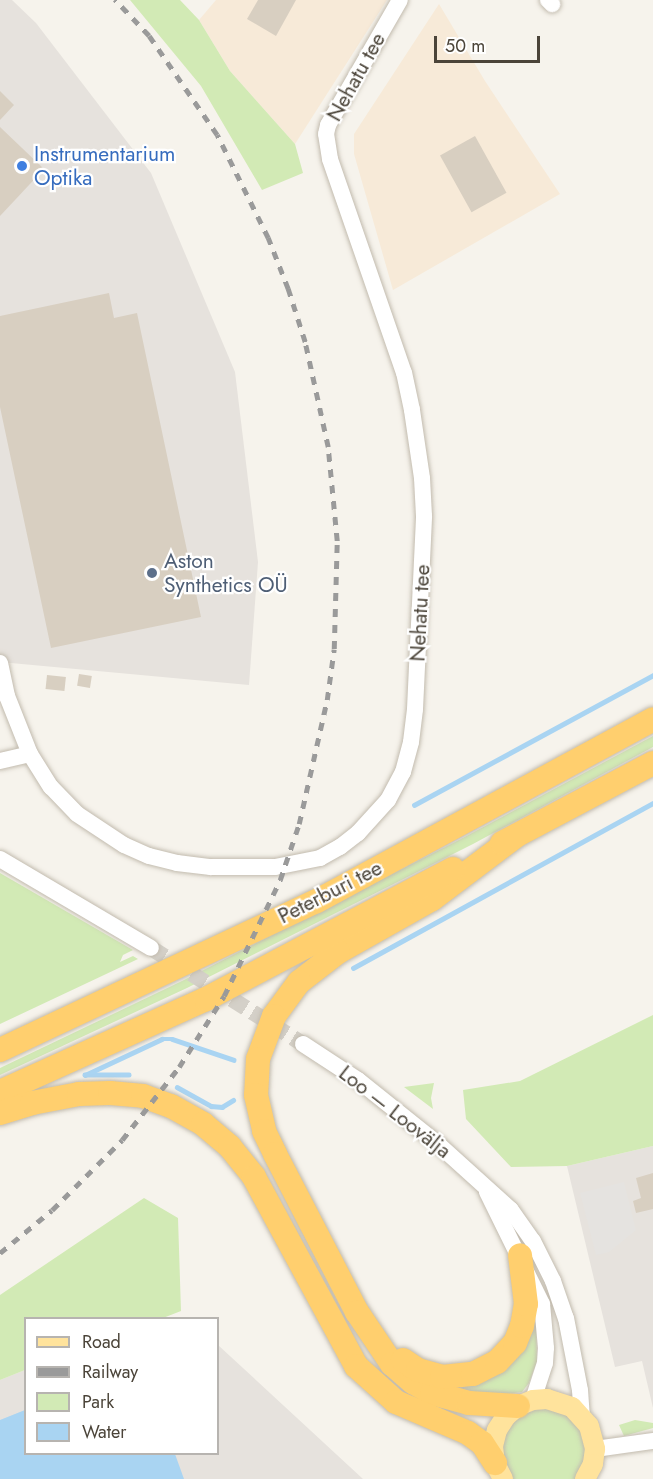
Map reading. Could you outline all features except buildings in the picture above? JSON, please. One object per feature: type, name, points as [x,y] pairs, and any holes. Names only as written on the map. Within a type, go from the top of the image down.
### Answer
[{"type":"highway","name":"Peterburi tee","points":[[0,1050],[317,901],[653,719]]},
{"type":"highway","name":"Peterburi tee","points":[[0,1092],[206,999],[653,763]]},
{"type":"highway","points":[[516,836],[432,899],[338,952],[299,982],[274,1016],[258,1059],[256,1095],[264,1131],[357,1312],[378,1345],[406,1376],[432,1393],[469,1403],[526,1403]]},
{"type":"highway","points":[[0,1031],[53,1008],[97,1006]]},
{"type":"highway","points":[[0,1113],[32,1103],[80,1094],[110,1093],[143,1096],[180,1110],[203,1124],[231,1147],[254,1177],[356,1366],[396,1402],[468,1433],[482,1443],[499,1471]]},
{"type":"highway","points":[[378,1345],[418,1370],[442,1377],[473,1374],[497,1362],[515,1342],[522,1326],[526,1304],[520,1255]]},
{"type":"main road","points":[[499,1471],[493,1446],[497,1430],[506,1416],[526,1403],[560,1401],[582,1416],[591,1431],[595,1449],[586,1479]]},
{"type":"street","name":"Nehatu tee","points":[[0,663],[7,696],[30,754],[51,787],[99,831],[149,856],[211,867],[275,867],[320,858],[340,847],[374,818],[388,800],[402,772],[411,742],[420,620],[424,516],[419,448],[404,373],[326,146],[328,125],[400,0]]},
{"type":"street","points":[[0,761],[30,754]]},
{"type":"street","points":[[0,859],[151,948]]},
{"type":"street","name":"Loo — Loovälja","points":[[303,1044],[358,1080],[511,1210],[532,1241],[553,1281],[566,1318],[575,1356],[582,1416]]},
{"type":"street","name":"Loo — Loovälja","points":[[484,1185],[499,1220],[520,1255],[542,1304],[546,1332],[544,1363],[526,1403]]},
{"type":"street","points":[[595,1449],[653,1441]]},
{"type":"shaded area","points":[[0,0],[12,0],[36,23],[151,173],[235,372],[258,562],[249,685],[0,662]]},
{"type":"shaded area","points":[[216,0],[387,0],[295,144],[230,71],[199,20]]},
{"type":"shaded area","points":[[439,4],[485,81],[560,194],[393,290],[354,154],[354,134]]},
{"type":"shaded area","points":[[653,1146],[653,1408],[642,1361],[615,1367],[567,1166]]},
{"type":"shaded area","points":[[624,1182],[636,1230],[609,1252],[596,1255],[580,1193]]},
{"type":"shaded area","points":[[219,1346],[363,1479],[0,1479],[0,1380],[24,1370],[24,1455],[219,1455]]},
{"type":"green space","points":[[130,0],[180,0],[199,20],[230,71],[295,144],[303,173],[262,190],[201,86]]},
{"type":"green space","points":[[653,736],[653,747],[473,844],[187,988],[0,1075],[0,1068],[182,981],[459,840]]},
{"type":"green space","points":[[0,873],[133,950],[123,955],[120,962],[133,956],[138,959],[0,1024]]},
{"type":"green space","points":[[653,1015],[653,1146],[567,1166],[511,1167],[466,1119],[463,1090],[520,1081]]},
{"type":"green space","points":[[434,1083],[431,1098],[433,1109],[404,1087]]},
{"type":"green space","points":[[144,1198],[178,1218],[181,1311],[166,1317],[24,1317],[24,1370],[0,1380],[0,1295]]},
{"type":"green space","points":[[536,1318],[537,1361],[529,1383],[522,1392],[492,1396],[447,1387],[531,1335]]},
{"type":"green space","points":[[546,1407],[565,1412],[585,1435],[586,1461],[576,1479],[513,1479],[502,1455],[502,1441],[509,1426],[528,1410]]},
{"type":"green space","points":[[635,1420],[653,1423],[653,1428],[624,1436],[619,1425]]},
{"type":"water","points":[[24,1410],[24,1455],[175,1455],[184,1479],[0,1479],[0,1420]]},
{"type":"waterway","points":[[414,805],[653,675]]},
{"type":"waterway","points":[[353,968],[653,803]]},
{"type":"waterway","points":[[129,1075],[85,1075],[162,1039],[172,1039],[234,1060]]},
{"type":"waterway","points":[[177,1087],[211,1106],[222,1107],[233,1100]]},
{"type":"tunnel","points":[[151,948],[303,1044]]},
{"type":"railway","points":[[0,1253],[52,1210],[122,1140],[179,1067],[224,996],[280,880],[299,824],[327,700],[334,649],[337,541],[328,447],[305,342],[288,289],[268,238],[217,135],[149,36],[115,0]]},
{"type":"place","name":"Instrumentarium Optika","points":[[22,166]]},
{"type":"place","name":"Aston Synthetics OÜ","points":[[152,573]]}]
